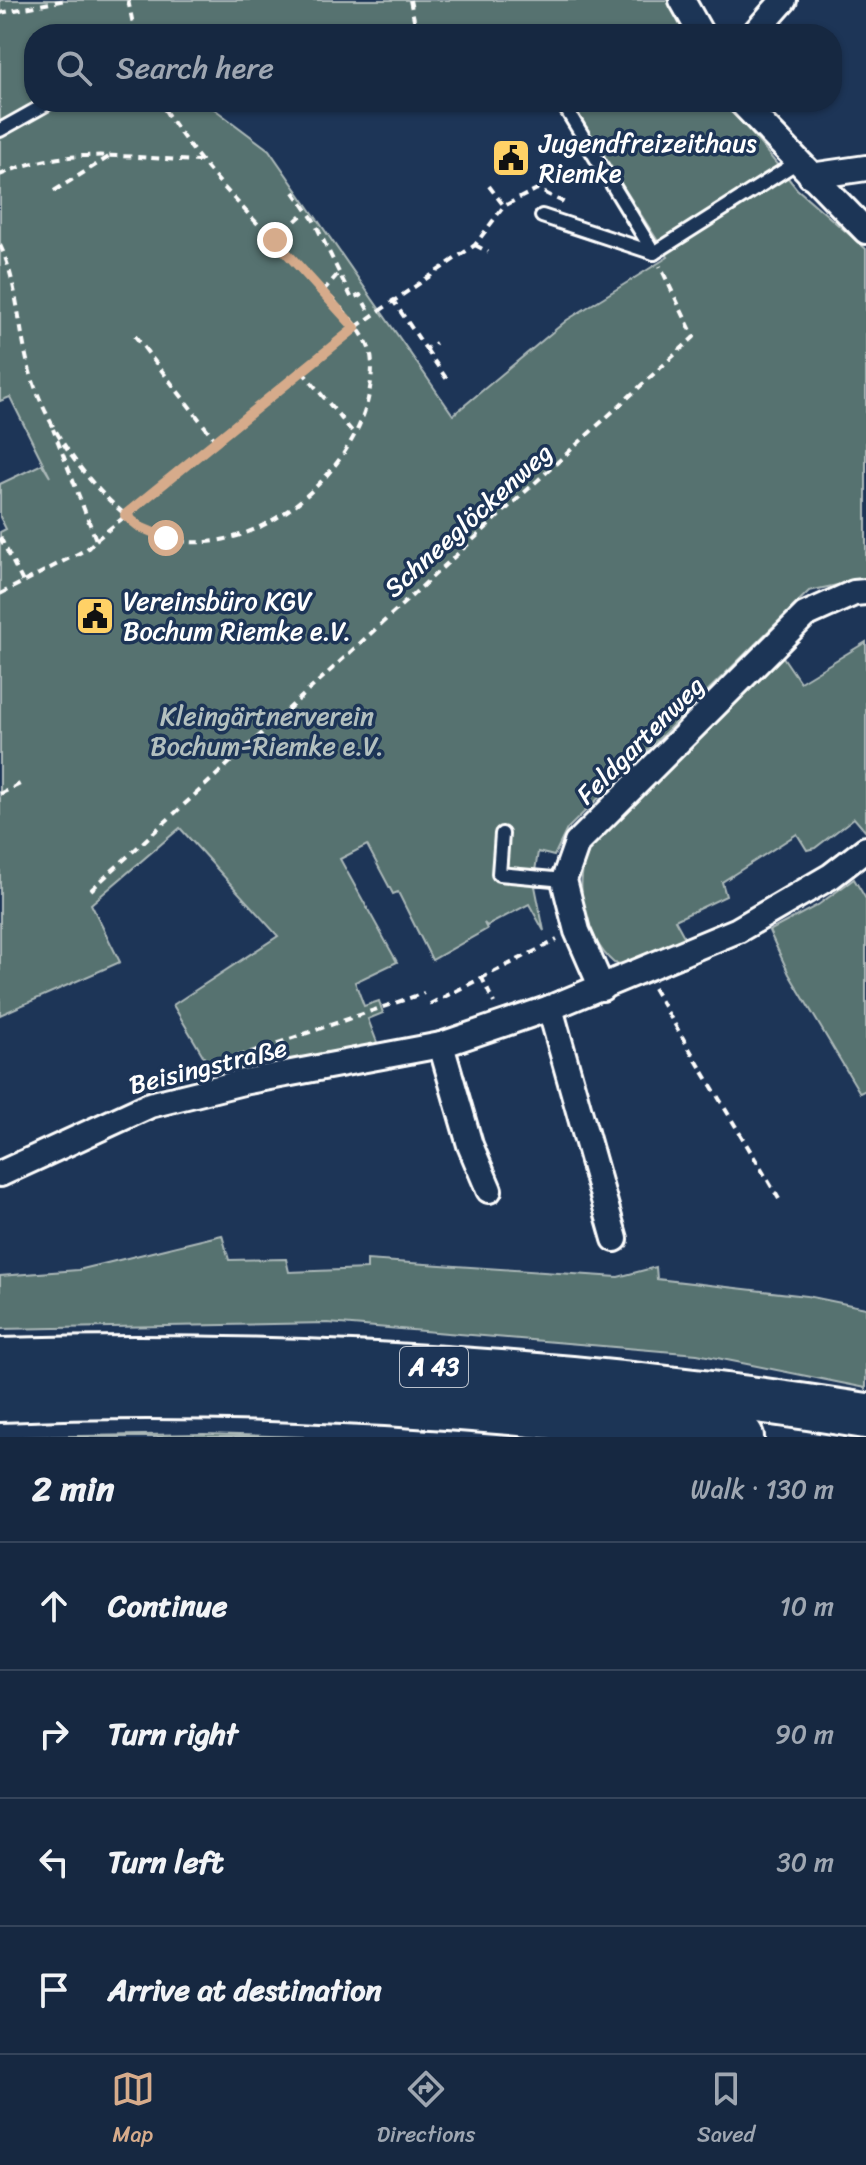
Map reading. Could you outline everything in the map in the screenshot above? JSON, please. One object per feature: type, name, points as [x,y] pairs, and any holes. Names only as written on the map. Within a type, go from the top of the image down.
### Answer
[{"type":"highway","name":"A 43","points":[[0,1361],[164,1358],[418,1365],[604,1379],[866,1416]]},
{"type":"highway","name":"A 43","points":[[0,1399],[348,1401],[534,1412],[741,1437]]},
{"type":"street","points":[[682,0],[695,24]]},
{"type":"street","points":[[763,24],[784,0]]},
{"type":"street","points":[[750,112],[866,231]]},
{"type":"street","points":[[804,170],[866,168]]},
{"type":"street","name":"Feldgartenweg","points":[[564,880],[577,843],[805,615],[854,593],[866,592]]},
{"type":"street","name":"Beisingstraße","points":[[0,1174],[150,1105],[243,1082],[441,1045],[550,1008],[643,972],[782,907],[866,849]]},
{"type":"street","points":[[564,880],[577,931],[602,988]]},
{"type":"street","points":[[550,1008],[615,1239]]},
{"type":"street","points":[[441,1045],[470,1145],[489,1190]]},
{"type":"lane","points":[[0,130],[32,112]]},
{"type":"lane","points":[[568,112],[654,253]]},
{"type":"lane","points":[[542,216],[654,253],[804,170]]},
{"type":"lane","points":[[502,834],[499,874],[564,880]]},
{"type":"path","points":[[0,13],[65,0]]},
{"type":"path","points":[[128,0],[133,24]]},
{"type":"path","points":[[410,0],[415,24]]},
{"type":"path","points":[[52,424],[99,490],[140,527],[166,538],[203,543],[234,537],[267,523],[299,502],[326,479],[363,419],[371,387],[370,351],[356,328],[199,161],[167,112]]},
{"type":"path","points":[[0,175],[54,158],[115,154],[199,161]]},
{"type":"path","points":[[54,191],[115,154]]},
{"type":"path","points":[[0,594],[87,549],[392,299],[475,245],[504,206],[489,186]]},
{"type":"path","points":[[294,192],[305,212],[313,219],[337,275],[352,299],[360,295],[372,317]]},
{"type":"path","points":[[275,240],[305,212]]},
{"type":"path","points":[[0,245],[8,262],[26,359],[96,540]]},
{"type":"path","points":[[475,245],[488,252]]},
{"type":"path","name":"Schneeglöckenweg","points":[[91,890],[694,337],[654,253]]},
{"type":"path","points":[[323,291],[337,275]]},
{"type":"path","points":[[392,299],[448,381]]},
{"type":"path","points":[[135,336],[216,441]]},
{"type":"path","points":[[426,349],[436,343]]},
{"type":"path","points":[[302,371],[355,435]]},
{"type":"path","points":[[0,537],[23,582]]},
{"type":"path","points":[[0,794],[22,783]]},
{"type":"path","points":[[430,1004],[577,931]]},
{"type":"path","points":[[643,972],[779,1199]]},
{"type":"path","points":[[481,976],[503,1024]]},
{"type":"path","points":[[226,1061],[424,993]]},
{"type":"green space","points":[[0,0],[669,0],[682,24],[24,24],[24,112],[33,112],[0,131]]},
{"type":"green space","name":"Kleingärtnerverein Bochum-Riemke e.V.","points":[[42,112],[218,112],[269,150],[453,415],[567,320],[668,257],[575,112],[734,112],[797,189],[866,249],[866,579],[809,591],[567,829],[554,856],[538,852],[535,871],[550,874],[550,886],[535,886],[544,931],[529,904],[487,926],[484,923],[487,929],[432,960],[398,892],[393,894],[367,845],[340,859],[397,962],[355,982],[364,1006],[379,1001],[383,1013],[368,1019],[378,1045],[220,1075],[211,1069],[173,1005],[278,936],[180,828],[91,904],[120,962],[0,1015],[0,532],[6,529],[0,517],[0,484],[42,464],[50,477],[10,397],[0,401],[0,136]]},
{"type":"green space","points":[[866,642],[866,832],[854,818],[815,848],[807,850],[797,834],[722,882],[726,896],[675,920],[686,940],[629,965],[614,963],[595,939],[584,908],[582,876],[591,847],[781,654],[800,682]]},
{"type":"green space","points":[[854,879],[866,899],[866,1090],[860,1093],[789,974],[769,931],[818,905]]},
{"type":"green space","points":[[222,1235],[229,1260],[286,1259],[289,1272],[367,1269],[367,1260],[618,1277],[656,1267],[657,1279],[807,1296],[866,1308],[866,1388],[697,1354],[328,1323],[0,1329],[0,1276],[78,1270]]},
{"type":"green space","points":[[204,1434],[304,1437],[20,1437]]},
{"type":"place","name":"Jugendfreizeithaus Riemke","points":[[511,158]]},
{"type":"place","name":"Vereinsbüro KGV Bochum Riemke e.V.","points":[[95,616]]},
{"type":"route","points":[[166,538],[140,527],[125,515],[355,328],[275,240]]}]
